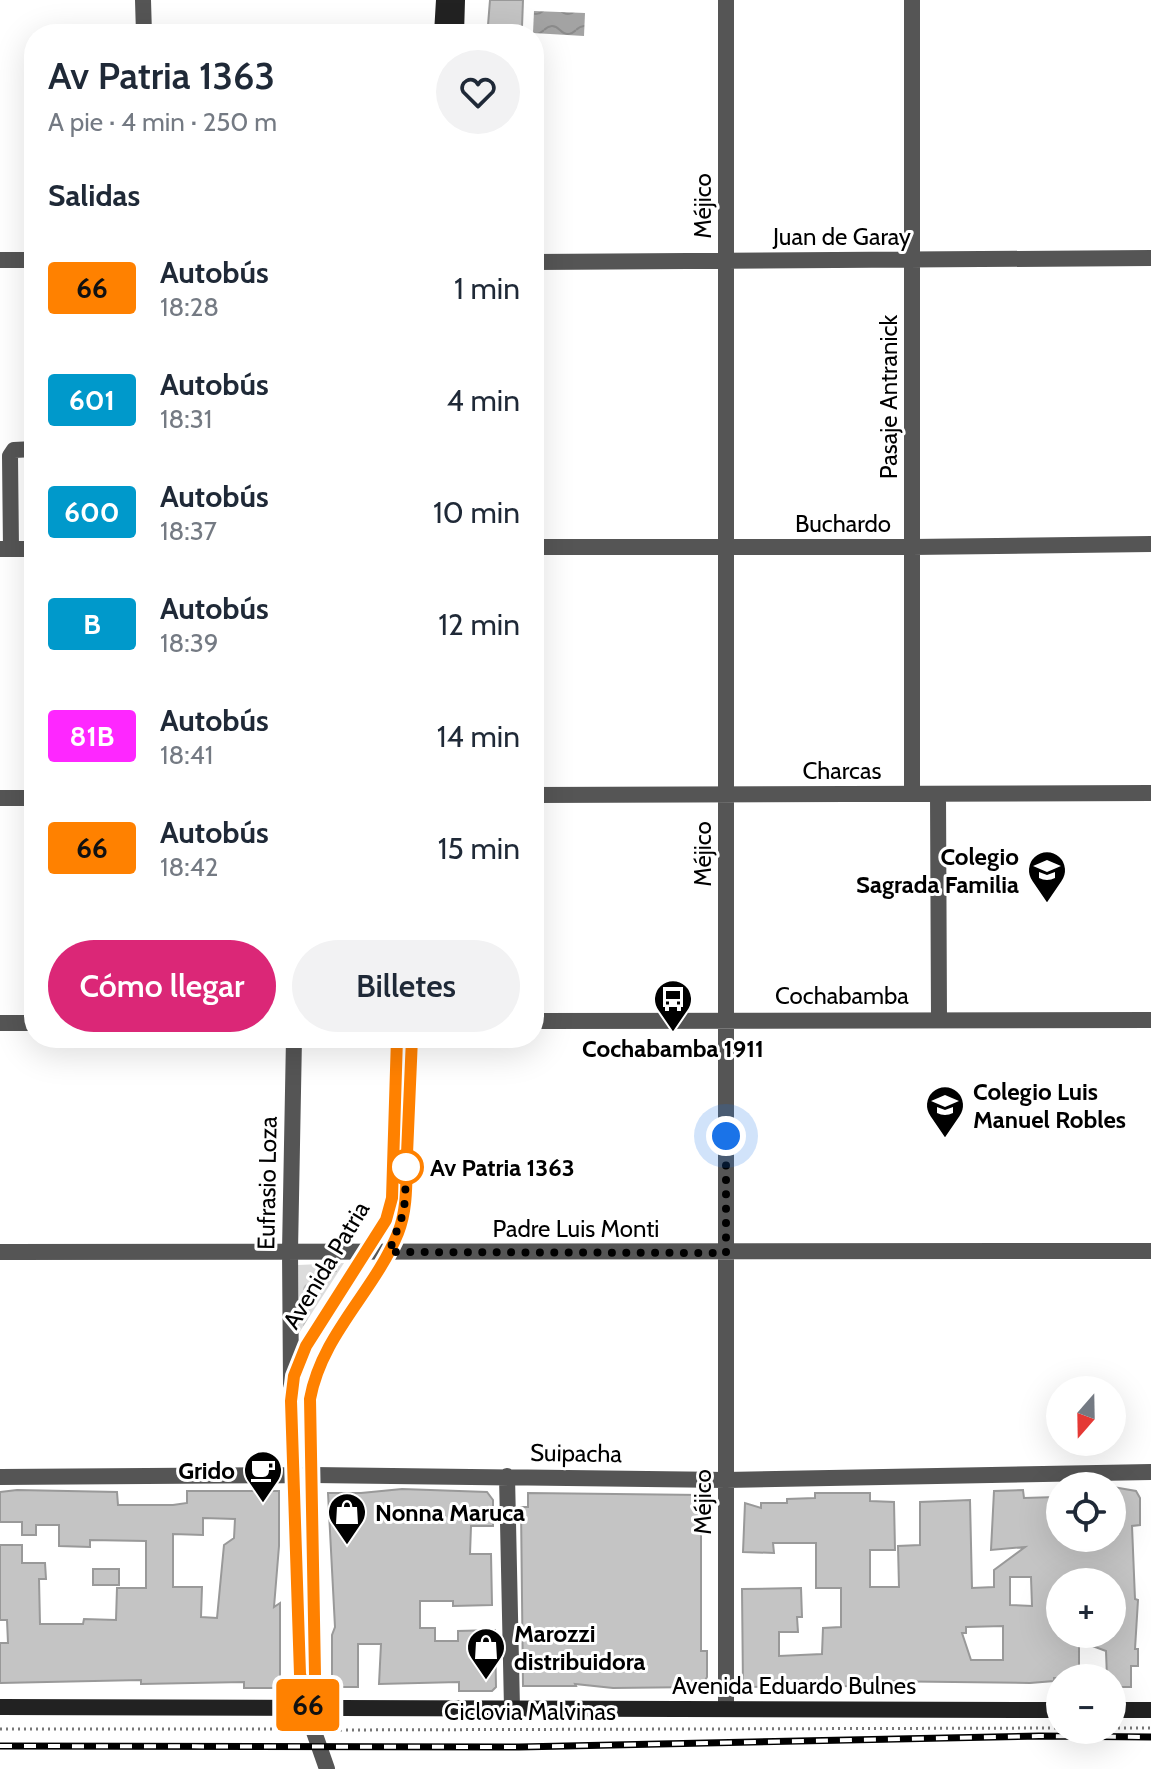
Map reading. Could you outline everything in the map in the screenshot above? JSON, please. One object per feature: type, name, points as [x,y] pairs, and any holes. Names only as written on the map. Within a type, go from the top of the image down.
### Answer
[{"type":"main road","points":[[443,24],[444,0]]},
{"type":"main road","points":[[456,24],[457,0]]},
{"type":"main road","name":"Avenida Patria","points":[[309,1706],[300,1674],[291,1401],[299,1360],[386,1220],[392,1198],[397,1048]]},
{"type":"main road","name":"Avenida Patria","points":[[309,1706],[315,1675],[310,1399],[314,1379],[328,1346],[389,1252],[404,1211],[412,1048]]},
{"type":"main road","name":"Avenida Eduardo Bulnes","points":[[0,1707],[1046,1710]]},
{"type":"main road","points":[[1126,1710],[1151,1710]]},
{"type":"street","points":[[143,0],[144,24]]},
{"type":"street","name":"Méjico","points":[[726,0],[726,1709]]},
{"type":"street","name":"Pasaje Antranick","points":[[912,0],[912,794]]},
{"type":"street","name":"Juan de Garay","points":[[544,262],[1151,258]]},
{"type":"street","points":[[0,260],[24,260]]},
{"type":"street","points":[[6,549],[10,456],[14,450],[24,450]]},
{"type":"street","name":"Buchardo","points":[[544,547],[1151,544]]},
{"type":"street","name":"Charcas","points":[[544,795],[1151,793]]},
{"type":"street","points":[[938,794],[939,1018]]},
{"type":"street","points":[[0,798],[24,798]]},
{"type":"street","name":"Cochabamba","points":[[544,1021],[1151,1020]]},
{"type":"street","points":[[0,1023],[24,1023]]},
{"type":"street","name":"Eufrasio Loza","points":[[291,1401],[294,1048]]},
{"type":"street","name":"Padre Luis Monti","points":[[0,1252],[1151,1251]]},
{"type":"street","points":[[291,1328],[309,1341],[328,1346]]},
{"type":"street","name":"Suipacha","points":[[0,1477],[313,1475],[726,1480],[1151,1472]]},
{"type":"street","points":[[507,1476],[512,1708]]},
{"type":"street","name":"Avenida Patria","points":[[309,1706],[313,1729],[327,1769]]},
{"type":"path","name":"Ciclovia Malvinas","points":[[0,1729],[1046,1728]]},
{"type":"path","points":[[1126,1728],[1151,1728]]},
{"type":"green space","points":[[344,1263],[299,1333],[298,1265]]},
{"type":"water","points":[[534,11],[585,13],[584,36],[544,34],[544,24],[533,24]]},
{"type":"building","points":[[490,0],[523,0],[522,24],[488,24]]},
{"type":"building","points":[[402,1489],[487,1492],[493,1500],[493,1526],[471,1526],[470,1554],[491,1554],[492,1605],[453,1606],[453,1601],[420,1601],[420,1628],[435,1628],[435,1641],[458,1641],[458,1631],[495,1630],[496,1687],[492,1691],[459,1691],[459,1682],[379,1684],[381,1644],[358,1644],[358,1687],[332,1687],[332,1635],[335,1627],[328,1493]]},
{"type":"building","points":[[1126,1489],[1136,1491],[1140,1498],[1140,1525],[1132,1526],[1135,1599],[1138,1600],[1135,1649],[1138,1649],[1138,1666],[1131,1666],[1131,1687],[1126,1687],[1126,1664],[1106,1664],[1106,1651],[1098,1648],[1126,1648],[1126,1568],[1046,1568],[1046,1648],[1079,1648],[1079,1664],[1046,1664],[1046,1682],[869,1681],[869,1686],[743,1687],[742,1589],[801,1588],[802,1617],[797,1617],[798,1632],[779,1632],[779,1656],[822,1654],[823,1628],[841,1627],[841,1588],[816,1588],[816,1543],[773,1543],[774,1553],[743,1552],[745,1503],[761,1508],[761,1503],[815,1498],[815,1493],[870,1493],[870,1501],[894,1502],[895,1550],[870,1550],[870,1587],[899,1587],[898,1546],[920,1545],[920,1502],[970,1500],[972,1588],[994,1587],[994,1570],[1025,1547],[991,1550],[994,1491],[1023,1490],[1024,1498],[1046,1497],[1046,1552],[1126,1552]],"holes":[[[1010,1577],[1031,1577],[1032,1606],[1010,1605]],[[1003,1626],[1003,1660],[971,1660],[962,1633],[966,1633],[966,1627]]]},
{"type":"building","points":[[187,1491],[279,1491],[274,1607],[280,1603],[280,1684],[274,1688],[244,1688],[244,1682],[141,1684],[141,1680],[0,1683],[0,1643],[8,1643],[7,1620],[0,1620],[0,1545],[22,1545],[22,1563],[45,1563],[46,1579],[39,1579],[40,1624],[83,1624],[84,1619],[116,1620],[117,1588],[146,1588],[146,1541],[90,1540],[90,1547],[59,1546],[59,1525],[36,1525],[36,1535],[22,1535],[22,1522],[0,1522],[0,1492],[117,1492],[118,1505],[173,1505],[187,1503]],"holes":[[[203,1518],[235,1519],[234,1538],[224,1545],[217,1618],[201,1617],[202,1587],[173,1587],[173,1534],[203,1535]]]},
{"type":"building","points":[[528,1493],[701,1495],[701,1651],[707,1651],[707,1677],[703,1684],[698,1687],[613,1688],[575,1684],[523,1686],[521,1507],[528,1507]]},
{"type":"building","points":[[93,1569],[119,1569],[119,1585],[93,1585]]},
{"type":"railway","points":[[0,1746],[519,1747],[1039,1736],[1151,1737]]},
{"type":"bus line","name":"66","points":[[397,1048],[392,1198],[386,1220],[306,1346],[294,1376],[291,1401],[300,1674],[309,1706],[315,1675],[310,1399],[314,1379],[328,1346],[389,1252],[399,1229],[404,1211],[412,1048]]},
{"type":"place","name":"Colegio Sagrada Familia","points":[[1047,904]]},
{"type":"place","name":"Cochabamba 1911","points":[[673,1033]]},
{"type":"place","name":"Colegio Luis Manuel Robles","points":[[945,1139]]},
{"type":"place","name":"Av Patria 1363","points":[[406,1167]]},
{"type":"place","name":"Grido","points":[[263,1504]]},
{"type":"place","name":"Nonna Maruca","points":[[347,1546]]},
{"type":"place","name":"Marozzi distribuidora","points":[[486,1681]]},
{"type":"route","points":[[406,1167],[407,1164],[404,1211],[389,1252],[726,1253],[726,1136]]}]
